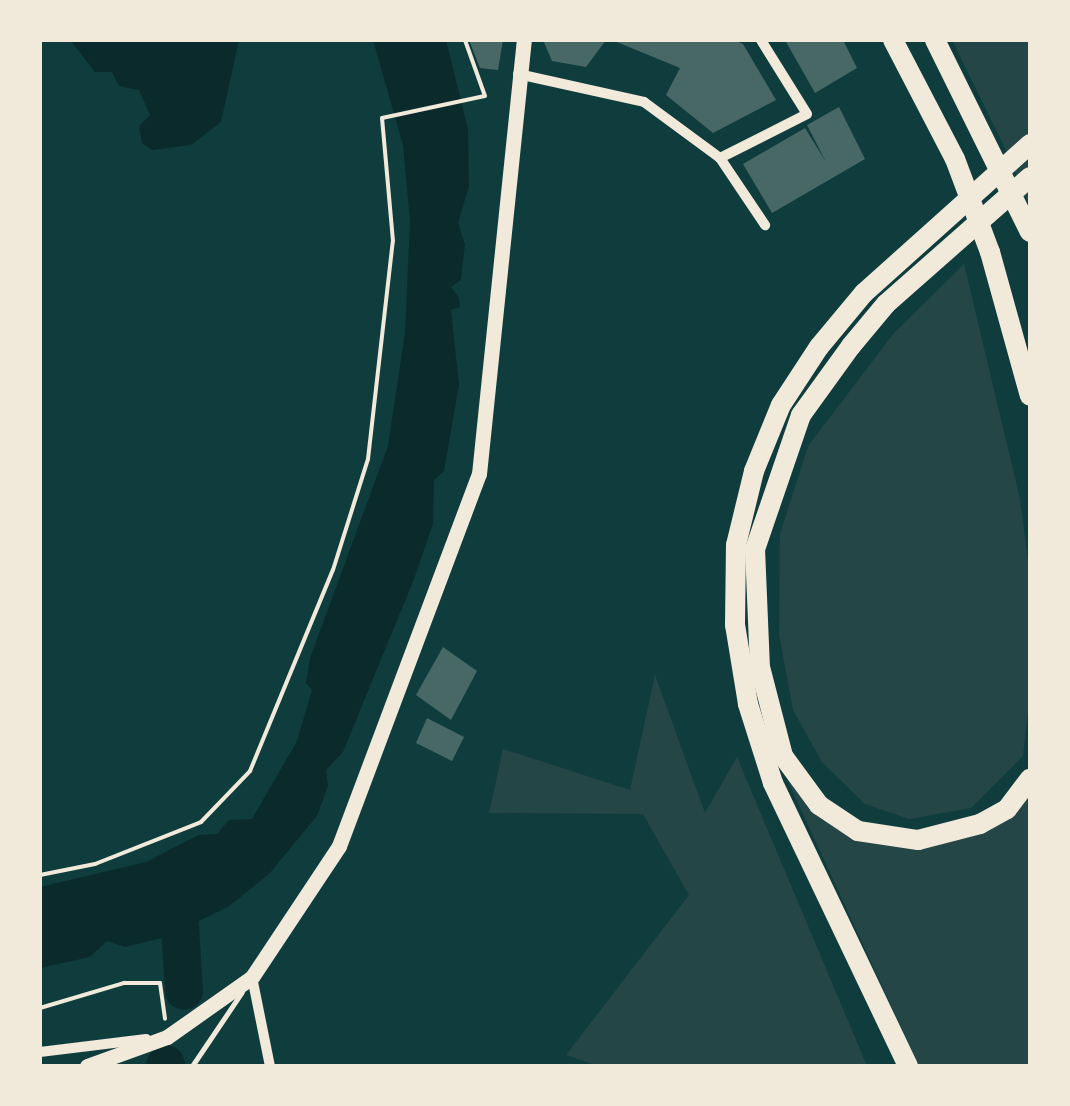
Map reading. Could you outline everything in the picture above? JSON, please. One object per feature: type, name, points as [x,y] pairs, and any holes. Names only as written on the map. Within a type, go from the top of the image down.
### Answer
[{"type":"highway","points":[[893,40],[955,159],[990,252],[1030,396]]},
{"type":"highway","points":[[935,40],[1030,232]]},
{"type":"highway","points":[[908,1066],[774,783],[748,704],[735,625],[736,545],[754,470],[781,405],[819,346],[914,245],[1030,144]]},
{"type":"highway","points":[[1030,177],[886,304],[801,415],[756,549],[760,667],[782,756],[819,806],[858,832],[918,840],[980,824],[1006,809],[1030,779]]},
{"type":"main road","points":[[87,1066],[167,1037],[252,978],[339,846],[479,474],[524,40]]},
{"type":"street","points":[[720,158],[807,114],[761,40]]},
{"type":"street","points":[[518,74],[644,102],[720,158],[764,225]]},
{"type":"street","points":[[252,978],[270,1066]]},
{"type":"street","points":[[40,1052],[167,1037]]},
{"type":"lane","points":[[192,1066],[252,978]]},
{"type":"path","points":[[40,875],[95,864],[201,822],[250,771],[333,570],[368,460],[393,241],[382,118],[485,96],[465,40]]},
{"type":"path","points":[[40,1008],[124,984],[160,983],[164,1012]]},
{"type":"shaded area","points":[[70,40],[239,40],[221,122],[191,145],[152,150],[142,143],[139,126],[150,115],[139,90],[119,86],[112,72],[95,72]]},
{"type":"shaded area","points":[[373,40],[446,40],[468,129],[469,186],[458,223],[465,244],[461,280],[451,287],[460,307],[451,310],[459,385],[444,471],[434,480],[433,524],[414,579],[343,752],[326,770],[328,786],[317,816],[269,874],[228,907],[166,937],[125,947],[107,941],[90,957],[40,968],[40,887],[146,862],[199,835],[217,834],[229,820],[252,819],[297,741],[312,690],[306,683],[310,658],[388,446],[405,333],[410,221],[403,145]]},
{"type":"shaded area","points":[[952,40],[1030,40],[1030,208],[1003,144]]},
{"type":"shaded area","points":[[964,264],[1020,499],[1030,576],[1030,694],[1023,756],[971,808],[909,819],[865,804],[822,762],[793,710],[779,634],[780,534],[808,446],[894,333]]},
{"type":"shaded area","points":[[655,675],[705,813],[737,757],[867,1066],[598,1066],[566,1055],[689,895],[643,814],[489,813],[503,749],[630,790]]},
{"type":"shaded area","points":[[774,751],[809,799],[925,848],[990,830],[1030,796],[1030,1066],[919,1066]]},
{"type":"building","points":[[469,40],[503,40],[498,70],[480,68]]},
{"type":"building","points":[[543,40],[606,40],[586,67],[552,61]]},
{"type":"building","points":[[612,40],[734,40],[743,44],[776,100],[713,133],[666,95],[680,68]]},
{"type":"building","points":[[785,40],[843,40],[857,68],[815,93]]},
{"type":"building","points":[[839,107],[865,159],[772,213],[743,164],[805,128],[826,162],[807,125]]},
{"type":"building","points":[[443,647],[477,671],[451,720],[416,695]]},
{"type":"building","points":[[427,718],[464,737],[452,761],[416,743]]},
{"type":"waterway","points":[[178,897],[184,991]]}]
